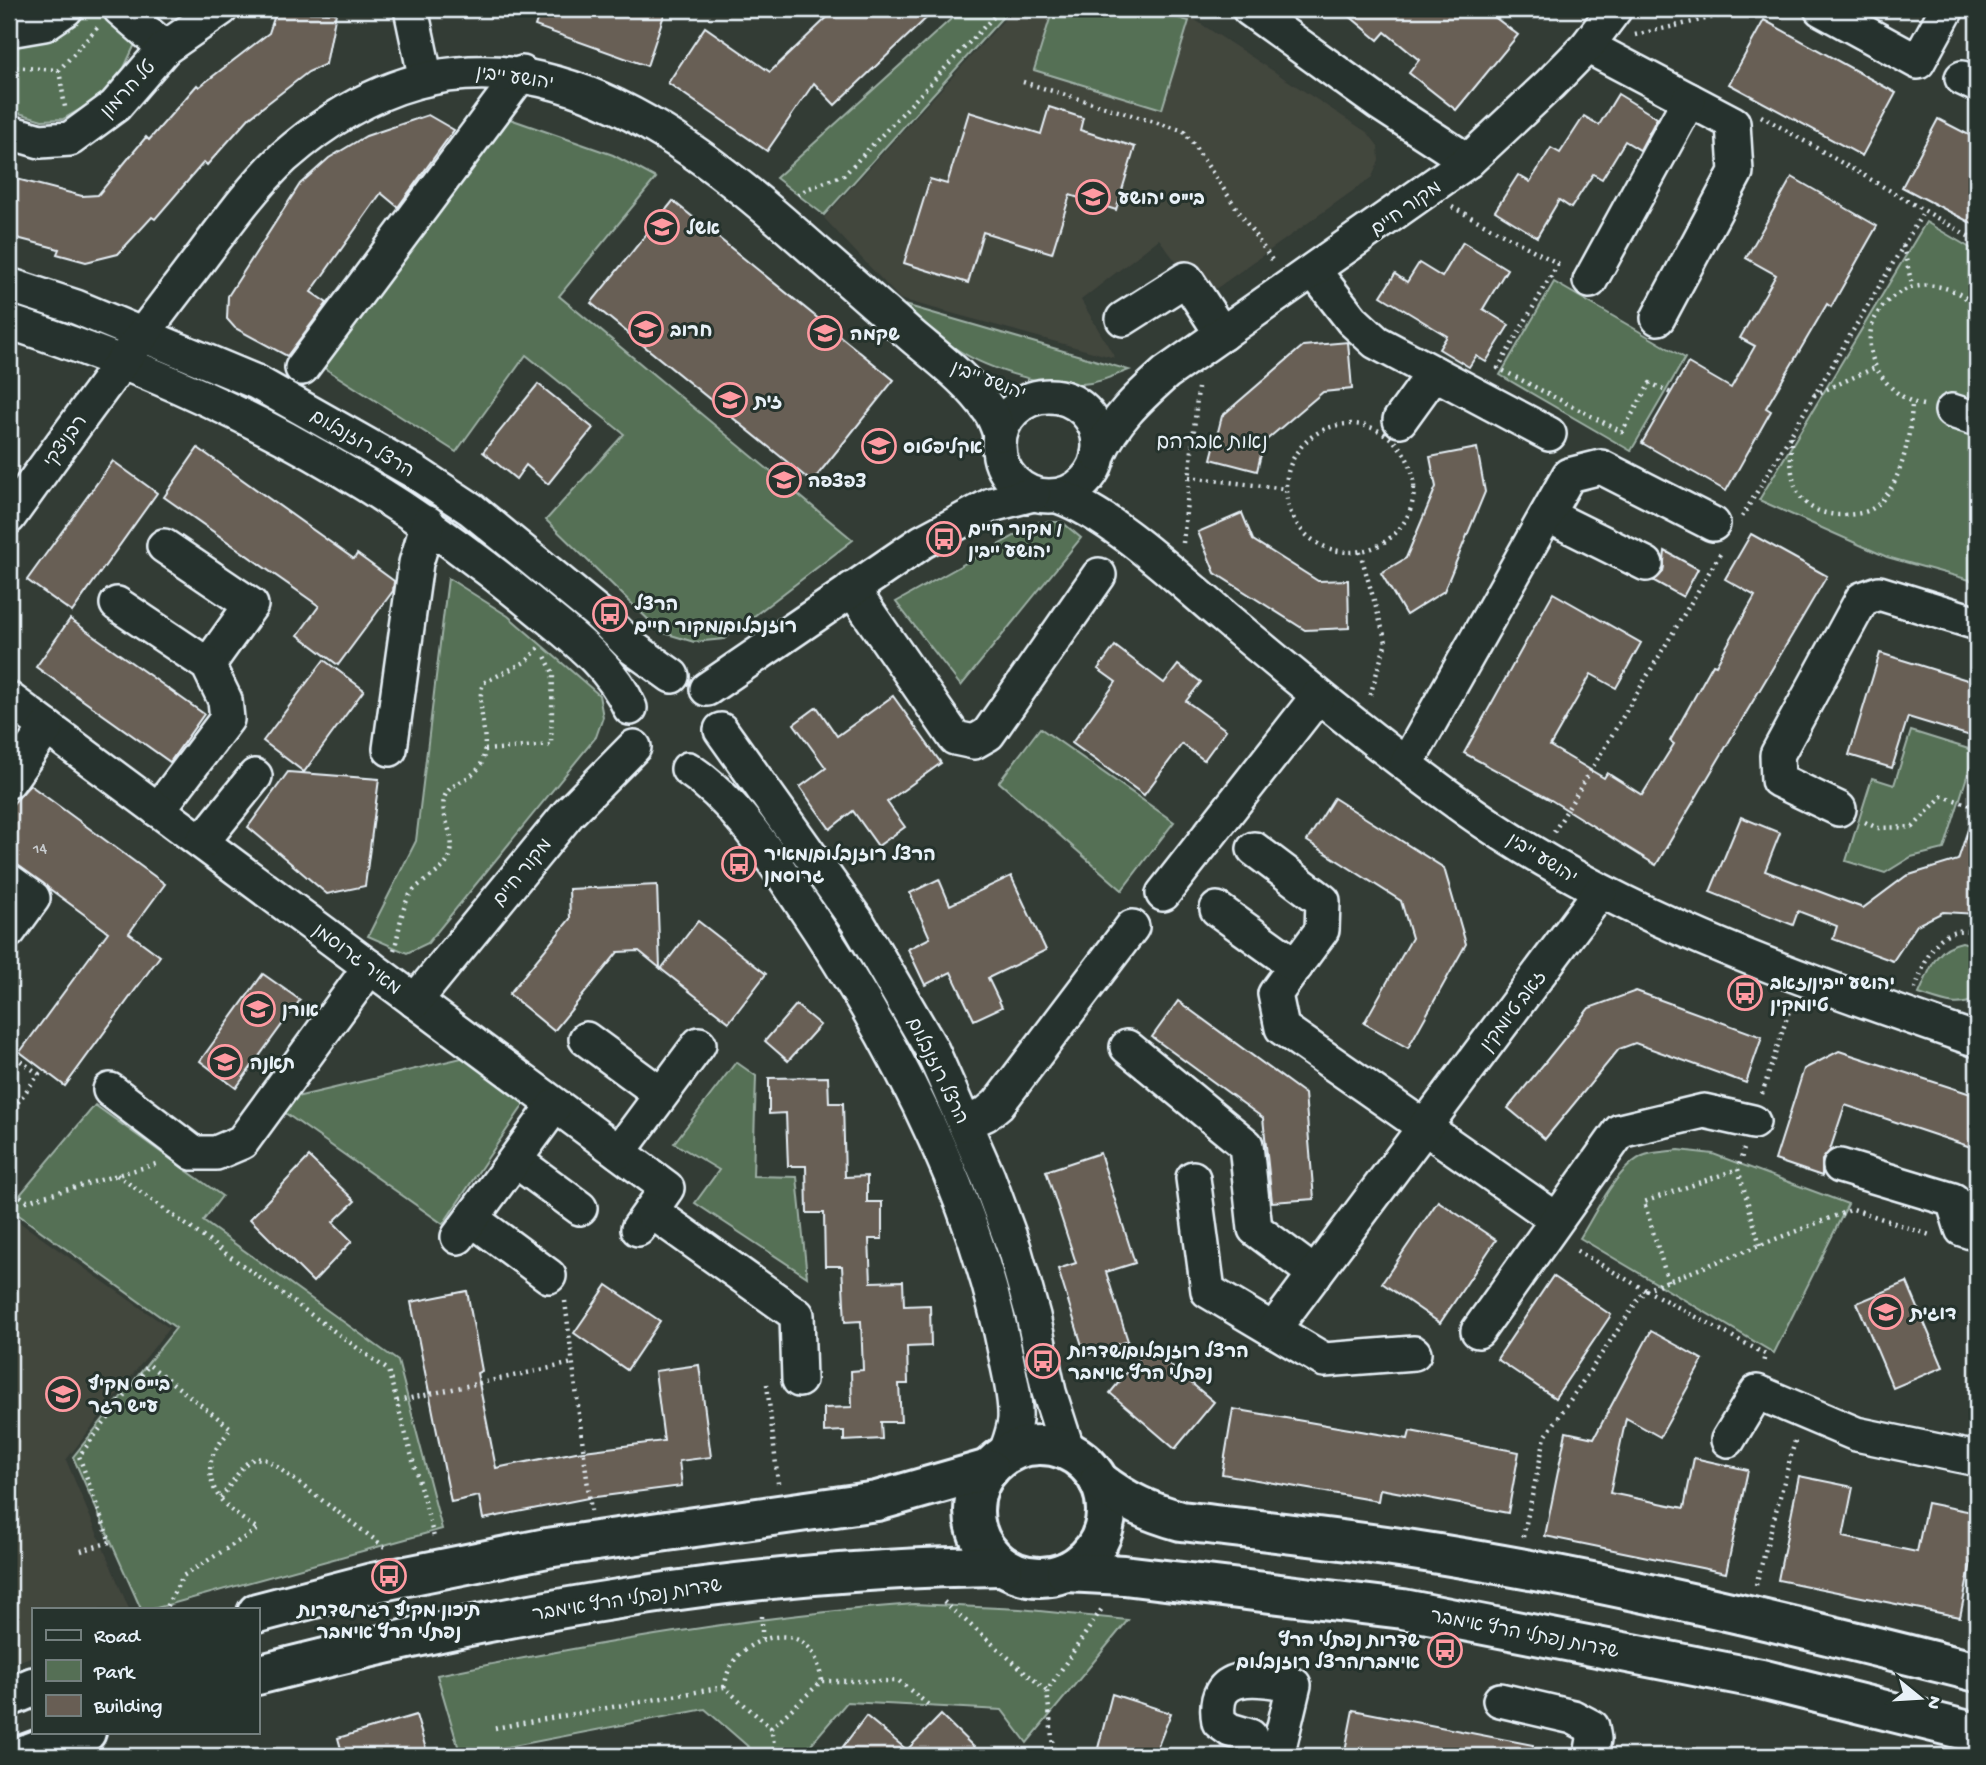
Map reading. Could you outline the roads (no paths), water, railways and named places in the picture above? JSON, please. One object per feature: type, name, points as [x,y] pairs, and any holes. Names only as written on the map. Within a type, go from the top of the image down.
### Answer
[{"type":"main road","points":[[259,1613],[431,1571],[595,1541],[877,1501],[997,1462],[1036,1445],[1068,1451],[1086,1463],[1099,1481],[1124,1501],[1147,1512],[1181,1521],[1412,1549],[1517,1568],[1748,1615],[1977,1672]]},
{"type":"main road","points":[[997,1462],[978,1488],[975,1521],[981,1542],[1003,1566],[1034,1577],[1066,1572],[1084,1561],[1102,1534],[1106,1501],[1099,1481]]},
{"type":"main road","name":"שדרות נפתלי הרץ אימבר","points":[[259,1674],[384,1642],[557,1607],[762,1578],[1003,1566]]},
{"type":"main road","name":"שדרות נפתלי הרץ אימבר","points":[[1066,1572],[1124,1575],[1403,1609],[1645,1655],[1977,1733]]},
{"type":"main road","points":[[9,1697],[32,1687]]},
{"type":"main road","points":[[1832,1697],[1977,1747]]},
{"type":"main road","points":[[21,1756],[81,1734]]},
{"type":"street","points":[[9,30],[44,24],[66,9]]},
{"type":"street","name":"טל חרמון","points":[[9,131],[40,141],[70,139],[115,106],[165,48],[221,9]]},
{"type":"street","points":[[411,9],[425,75]]},
{"type":"street","points":[[1249,9],[1379,103],[1468,162]]},
{"type":"street","name":"מקור חיים","points":[[1095,463],[1109,432],[1125,411],[1166,373],[1468,162],[1587,46],[1615,9]]},
{"type":"street","points":[[1821,9],[1918,62],[1947,9]]},
{"type":"street","name":"טל חרמון","points":[[113,14],[165,48]]},
{"type":"street","points":[[1587,46],[1733,123],[1735,172],[1658,318]]},
{"type":"street","name":"יהושע ייבין","points":[[120,362],[255,187],[284,157],[347,110],[406,81],[425,75],[460,69],[522,73],[567,84],[644,119],[712,162],[939,360],[987,407],[999,443]]},
{"type":"street","points":[[302,368],[522,73]]},
{"type":"street","points":[[1590,281],[1689,100]]},
{"type":"street","points":[[1123,318],[1186,279],[1212,341]]},
{"type":"street","points":[[1302,279],[1368,335],[1549,434]]},
{"type":"street","name":"הרצל רוזנבלום","points":[[9,285],[76,307],[256,382],[415,472],[471,509],[598,613],[643,656],[672,676]]},
{"type":"street","name":"הרצל רוזנבלום","points":[[9,322],[120,362],[241,413],[428,523],[575,639],[615,680],[630,708]]},
{"type":"street","name":"יהושע ייבין","points":[[939,360],[1003,388],[1048,396]]},
{"type":"street","name":"רבניצקי","points":[[9,517],[120,362]]},
{"type":"street","name":"מקור חיים","points":[[1048,396],[1105,396],[1166,373]]},
{"type":"street","points":[[1400,420],[1434,373]]},
{"type":"street","points":[[707,689],[922,542],[991,505],[1081,485],[1095,463],[1098,438],[1092,420],[1073,402],[1048,396],[1013,411],[999,443],[990,475],[977,496],[922,542]]},
{"type":"street","points":[[999,443],[1011,479],[1045,495]]},
{"type":"street","name":"יהושע ייבין","points":[[1095,463],[1100,492],[1174,575]]},
{"type":"street","points":[[1407,764],[1569,475],[1601,467],[1713,524]]},
{"type":"street","name":"יהושע ייבין","points":[[1045,495],[1083,505],[1174,575],[1318,696],[1466,809],[1601,892],[1713,941],[1904,1015],[1977,1040]]},
{"type":"street","points":[[1547,514],[1646,564]]},
{"type":"street","points":[[390,749],[416,563],[428,523]]},
{"type":"street","points":[[164,546],[251,605],[208,665]]},
{"type":"street","points":[[852,589],[955,738],[974,743],[988,734],[1099,575]]},
{"type":"street","points":[[1839,809],[1778,780],[1777,755],[1862,599],[1880,593],[1977,623]]},
{"type":"street","points":[[117,604],[208,665],[225,700],[227,719],[158,810]]},
{"type":"street","points":[[672,676],[685,677],[707,689],[719,708],[721,730],[710,754],[688,769],[673,771],[657,767],[634,747],[629,734],[630,708],[646,686],[672,676]]},
{"type":"street","points":[[1163,894],[1318,696]]},
{"type":"street","name":"מאיר גרוסמן","points":[[9,699],[667,1188],[645,1220],[797,1315],[799,1380]]},
{"type":"street","points":[[9,781],[47,727]]},
{"type":"street","name":"הרצל רוזנבלום","points":[[721,730],[857,921],[932,1050],[965,1124],[1014,1248],[1033,1316],[1051,1402],[1068,1451]]},
{"type":"street","name":"מקור חיים","points":[[415,1001],[568,814],[634,747]]},
{"type":"street","name":"הרצל רוזנבלום","points":[[688,769],[715,788],[728,802],[779,868],[834,952],[901,1066],[956,1190],[1000,1324],[1014,1399],[1015,1422],[997,1462]]},
{"type":"street","points":[[202,842],[255,776]]},
{"type":"street","points":[[1254,849],[1323,901],[1322,930],[1275,994],[1282,1028],[1424,1128],[1551,1226]]},
{"type":"street","points":[[9,881],[33,898],[9,931]]},
{"type":"street","name":"זאב טיומקין","points":[[1273,1330],[1601,892]]},
{"type":"street","points":[[1217,909],[1296,966]]},
{"type":"street","points":[[965,1124],[986,1114],[998,1104],[1132,927]]},
{"type":"street","points":[[110,1090],[193,1153],[216,1153],[242,1142],[378,973]]},
{"type":"street","points":[[586,1039],[661,1094]]},
{"type":"street","points":[[619,1152],[699,1044]]},
{"type":"street","points":[[1127,1048],[1246,1145],[1255,1229],[1315,1274]]},
{"type":"street","points":[[549,1276],[465,1228],[555,1105]]},
{"type":"street","points":[[1478,1331],[1619,1131],[1704,1111],[1753,1122]]},
{"type":"street","points":[[515,1160],[580,1208]]},
{"type":"street","points":[[1840,1166],[1953,1200],[1962,1229],[1977,1234]]},
{"type":"street","points":[[1193,1178],[1208,1291],[1324,1360],[1414,1353]]},
{"type":"street","points":[[1728,1440],[1757,1392],[1802,1414],[1856,1434],[1977,1459]]},
{"type":"street","points":[[1250,1736],[1230,1730],[1219,1722],[1215,1704],[1223,1689],[1244,1678],[1294,1685],[1277,1756]]},
{"type":"street","points":[[1500,1700],[1573,1717],[1592,1727],[1594,1739],[1591,1756]]},
{"type":"place","name":"בי\"ס יהושע","points":[[1093,197]]},
{"type":"place","name":"אשל","points":[[662,227]]},
{"type":"place","name":"חרוב","points":[[646,329]]},
{"type":"place","name":"שקמה","points":[[825,333]]},
{"type":"place","name":"זית","points":[[730,400]]},
{"type":"place","name":"אקליפטוס","points":[[879,446]]},
{"type":"place","name":"צפצפה","points":[[784,480]]},
{"type":"place","name":"מקור חיים / יהושע ייבין","points":[[944,539]]},
{"type":"place","name":"הרצל רוזנבלום/מקור חיים","points":[[610,614]]},
{"type":"place","name":"הרצל רוזנבלום/מאיר גרוסמן","points":[[739,864]]},
{"type":"place","name":"יהושע ייבין/זאב טיומקין","points":[[1745,993]]},
{"type":"place","name":"אורן","points":[[258,1009]]},
{"type":"place","name":"תאנה","points":[[225,1062]]},
{"type":"place","name":"דוגית","points":[[1886,1312]]},
{"type":"place","name":"הרצל רוזנבלום/שדרות נפתלי הרץ אימבר","points":[[1043,1361]]},
{"type":"place","name":"בי\"ס מקיף ע\"ש רגר","points":[[63,1394]]},
{"type":"place","name":"תיכון מקיף רגר/שדרות נפתלי הרץ אימבר","points":[[389,1576]]},
{"type":"place","name":"שדרות נפתלי הרץ אימבר/הרצל רוזנבלום","points":[[1445,1650]]},
{"type":"district","name":"נאות אברהם","points":[[1212,441]]}]
